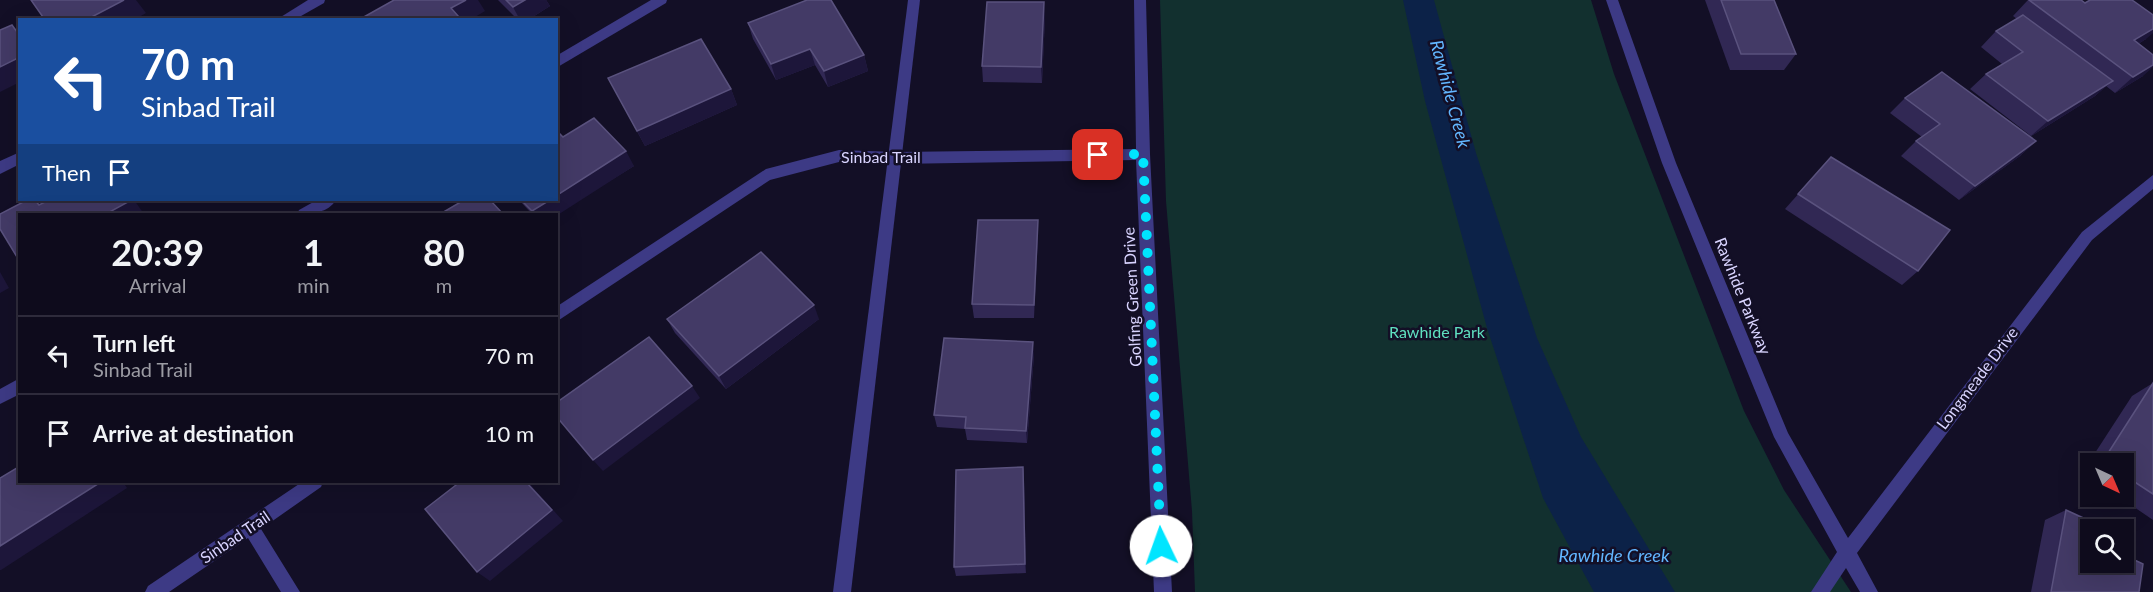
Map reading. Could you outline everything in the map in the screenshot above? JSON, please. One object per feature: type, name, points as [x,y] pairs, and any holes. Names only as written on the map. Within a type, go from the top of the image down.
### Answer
[{"type":"street","points":[[286,18],[319,0]]},
{"type":"street","points":[[558,62],[661,0]]},
{"type":"street","points":[[842,592],[914,0]]},
{"type":"street","name":"Golfing Green Drive","points":[[1140,0],[1143,154],[1163,592]]},
{"type":"street","name":"Rawhide Parkway","points":[[1612,0],[1669,163],[1782,436],[1869,592]]},
{"type":"street","name":"Sinbad Trail","points":[[558,315],[766,175],[839,156],[896,158],[1143,154]]},
{"type":"street","points":[[0,168],[18,159]]},
{"type":"street","name":"Longmeade Drive","points":[[1820,592],[1872,517],[2087,236],[2153,181]]},
{"type":"street","points":[[306,213],[327,201]]},
{"type":"street","points":[[0,397],[18,386]]},
{"type":"street","name":"Sinbad Trail","points":[[154,592],[314,483]]},
{"type":"street","points":[[250,526],[291,592]]},
{"type":"green space","name":"Rawhide Park","points":[[1160,0],[1591,0],[1614,74],[1744,411],[1784,490],[1851,592],[1195,592],[1192,511],[1166,201]]},
{"type":"water","name":"Rawhide Creek","points":[[1403,0],[1434,0],[1476,153],[1537,338],[1581,437],[1675,592],[1594,592],[1543,498],[1487,328],[1425,101]]},
{"type":"building","points":[[31,0],[124,0],[90,18],[44,18]]},
{"type":"building","points":[[394,0],[466,0],[451,8],[459,17],[457,18],[362,18]]},
{"type":"building","points":[[506,0],[525,0],[513,7]]},
{"type":"building","points":[[807,0],[831,0],[864,55],[824,71],[810,49],[771,64],[748,23]]},
{"type":"building","points":[[1721,0],[1774,0],[1796,54],[1741,54]]},
{"type":"building","points":[[2029,0],[2081,0],[2085,3],[2090,0],[2132,0],[2153,15],[2153,29],[2134,40],[2153,55],[2153,65],[2133,77]]},
{"type":"building","points":[[987,2],[1044,2],[1041,67],[982,66]]},
{"type":"building","points":[[2023,15],[2113,81],[2048,121],[1986,74],[2023,52],[1996,31]]},
{"type":"building","points":[[12,25],[18,33],[18,58],[0,67],[0,30]]},
{"type":"building","points":[[701,39],[731,89],[637,131],[608,78]]},
{"type":"building","points":[[1942,72],[2036,141],[1975,186],[1916,141],[1940,124],[1905,98]]},
{"type":"building","points":[[594,118],[626,151],[558,195],[558,132],[563,137]]},
{"type":"building","points":[[1831,157],[1950,230],[1918,271],[1798,194]]},
{"type":"building","points":[[25,201],[36,201],[39,205],[47,201],[128,202],[108,213],[18,213],[18,259],[0,229],[0,214]]},
{"type":"building","points":[[462,201],[491,201],[502,213],[442,213]]},
{"type":"building","points":[[522,201],[548,201],[532,211]]},
{"type":"building","points":[[978,220],[1038,220],[1034,305],[972,304]]},
{"type":"building","points":[[761,252],[814,305],[719,376],[667,319]]},
{"type":"building","points":[[649,337],[692,386],[593,460],[558,418],[558,402]]},
{"type":"building","points":[[944,338],[1033,342],[1026,431],[965,428],[966,417],[934,415]]},
{"type":"building","points":[[2153,383],[2153,494],[2134,482],[2134,453],[2108,453]]},
{"type":"building","points":[[18,467],[18,483],[99,483],[0,546],[0,478]]},
{"type":"building","points":[[1023,467],[1025,564],[954,567],[956,470]]},
{"type":"building","points":[[459,483],[527,483],[552,510],[477,572],[425,509]]},
{"type":"building","points":[[2066,510],[2086,519],[2080,519],[2080,573],[2134,573],[2134,560],[2143,564],[2139,592],[2051,592]]},
{"type":"route","points":[[1098,155],[1143,154],[1161,546]]}]
